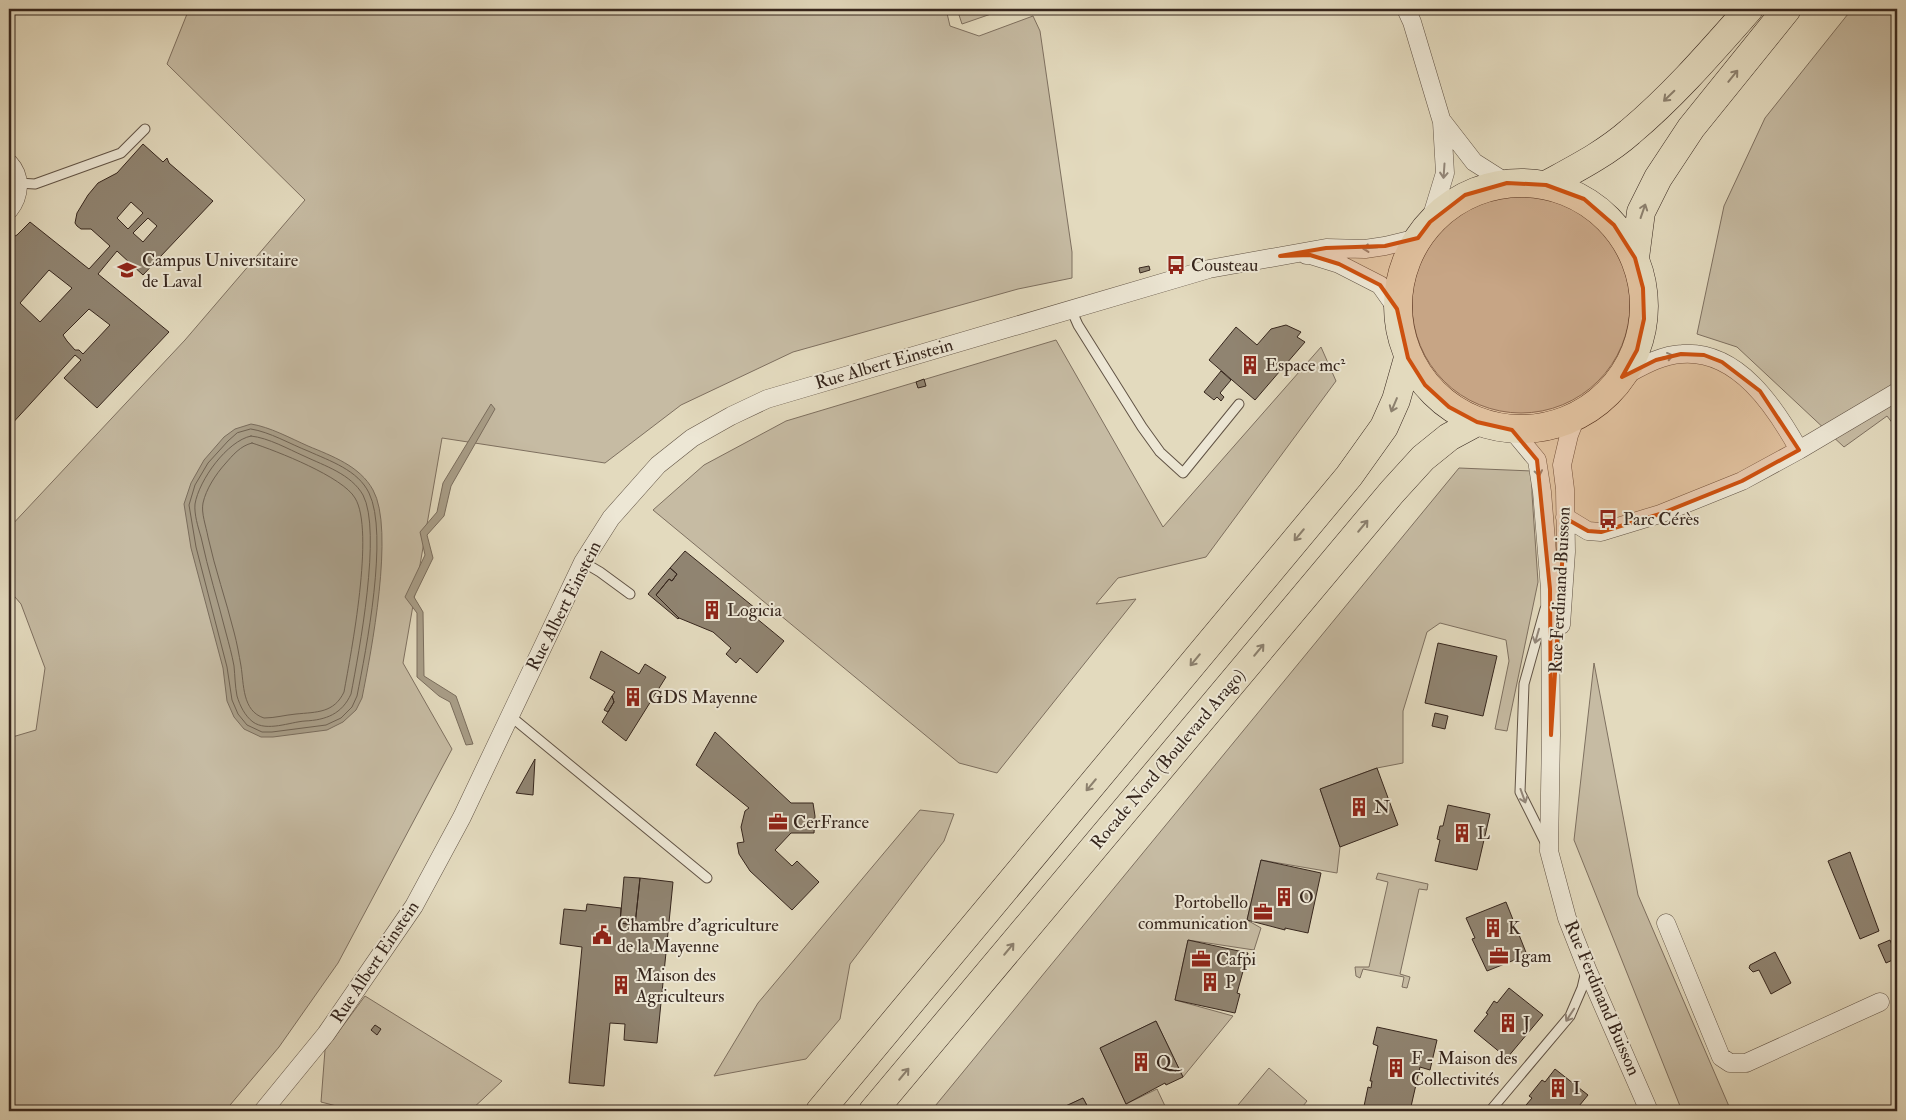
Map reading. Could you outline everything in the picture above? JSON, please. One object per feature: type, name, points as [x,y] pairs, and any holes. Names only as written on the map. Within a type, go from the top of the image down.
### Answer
[{"type":"main road","points":[[1546,185],[1586,163],[1629,133],[1670,95],[1749,9]]},
{"type":"main road","points":[[1636,258],[1614,225],[1584,199],[1546,185],[1527,182],[1486,187],[1465,195],[1447,207],[1424,230],[1406,260],[1399,284],[1397,309],[1400,334],[1408,358],[1425,385],[1448,407],[1477,422],[1512,430],[1545,427],[1576,417],[1602,400],[1622,377],[1637,350],[1644,319],[1643,288],[1636,258],[1641,212],[1658,178],[1691,128],[1787,9]]},
{"type":"main road","points":[[820,1111],[1348,476],[1384,428],[1396,400],[1408,358]]},
{"type":"main road","name":"Rocade Nord (Boulevard Arago)","points":[[873,1111],[1392,492],[1423,458],[1449,437],[1477,422]]},
{"type":"street","points":[[1406,9],[1412,22],[1442,122],[1445,173],[1424,230]]},
{"type":"street","points":[[1442,122],[1474,162],[1508,183]]},
{"type":"street","points":[[9,163],[16,174],[18,183],[18,194],[9,210]]},
{"type":"street","name":"Rue Albert Einstein","points":[[263,1111],[326,1034],[414,906],[462,817],[582,562],[611,518],[658,466],[692,438],[731,416],[767,399],[1209,269],[1326,248],[1372,248],[1424,230]]},
{"type":"street","name":"Rue Albert Einstein","points":[[1280,256],[1310,255],[1339,264],[1380,285],[1397,309]]},
{"type":"street","points":[[1622,377],[1656,360],[1681,354],[1704,355],[1722,362],[1739,373],[1760,391],[1779,415],[1799,450]]},
{"type":"street","points":[[1565,517],[1588,531],[1601,532],[1660,514],[1742,481],[1897,392]]},
{"type":"street","name":"Rue Ferdinand Buisson","points":[[1551,735],[1566,552],[1562,465],[1569,435],[1576,417]]},
{"type":"street","name":"Rue Ferdinand Buisson","points":[[1512,430],[1537,460],[1542,492],[1550,589],[1551,735],[1549,851],[1567,918],[1587,970],[1649,1111]]},
{"type":"street","points":[[1666,923],[1721,1057],[1730,1063],[1746,1063],[1880,1002]]},
{"type":"lane","points":[[18,183],[35,184],[121,153],[145,128]]},
{"type":"lane","points":[[1071,309],[1078,325],[1142,427],[1160,452],[1183,473],[1238,404]]},
{"type":"lane","points":[[582,562],[600,572],[630,594]]},
{"type":"lane","points":[[1549,851],[1520,792],[1524,684],[1550,589]]},
{"type":"lane","points":[[509,715],[707,878]]},
{"type":"lane","points":[[1490,1111],[1570,1016],[1582,988],[1587,970]]},
{"type":"highlighted area","points":[[1507,183],[1546,185],[1584,199],[1614,225],[1635,258],[1643,288],[1644,319],[1637,350],[1622,377],[1656,360],[1681,354],[1704,355],[1722,362],[1760,391],[1799,450],[1742,481],[1660,514],[1601,532],[1588,531],[1565,518],[1551,735],[1550,589],[1537,460],[1512,430],[1477,422],[1449,407],[1425,385],[1408,358],[1397,309],[1380,285],[1339,264],[1310,255],[1280,256],[1326,248],[1385,246],[1418,238],[1430,222],[1465,195]]},
{"type":"shaded area","points":[[186,9],[946,9],[950,26],[979,36],[1033,16],[1040,31],[1072,252],[1072,278],[1018,289],[793,352],[681,405],[605,463],[442,438],[403,663],[452,749],[338,963],[279,1047],[225,1111],[14,1111],[9,1092],[9,738],[36,730],[45,668],[21,604],[9,590],[9,528],[185,340],[305,200],[167,64],[187,14]]},
{"type":"shaded area","points":[[957,9],[989,9],[991,14],[962,24]]},
{"type":"shaded area","points":[[1852,9],[1897,9],[1897,429],[1887,416],[1844,447],[1737,347],[1697,334],[1724,206],[1765,118]]},
{"type":"shaded area","points":[[1521,195],[1553,200],[1563,204],[1572,208],[1598,227],[1617,253],[1621,262],[1625,272],[1630,304],[1625,336],[1621,346],[1617,355],[1598,381],[1572,400],[1563,404],[1553,408],[1521,413],[1489,408],[1479,404],[1470,400],[1444,381],[1425,355],[1421,346],[1417,336],[1412,304],[1417,272],[1421,262],[1425,253],[1444,227],[1470,208],[1479,204],[1489,200]]},
{"type":"shaded area","points":[[1056,340],[1163,527],[1321,347],[1336,381],[1206,557],[1118,578],[1096,604],[1136,599],[997,773],[959,763],[653,510],[704,465],[786,421]]},
{"type":"shaded area","points":[[1459,468],[1532,471],[1538,582],[1507,731],[1495,729],[1509,661],[1506,640],[1440,623],[1427,632],[1403,711],[1403,763],[1377,768],[1320,789],[1340,847],[1337,873],[1261,860],[1247,920],[1261,928],[1254,950],[1188,940],[1175,1000],[1233,1016],[1183,1077],[1156,1021],[1100,1048],[1126,1104],[1157,1089],[1165,1106],[1159,1111],[1090,1111],[1083,1098],[1055,1111],[931,1111]]},
{"type":"shaded area","points":[[1594,663],[1638,895],[1731,1111],[1682,1111],[1574,840]]},
{"type":"shaded area","points":[[920,810],[954,814],[944,841],[850,964],[840,1019],[806,1059],[714,1076],[758,1003]]},
{"type":"shaded area","points":[[1378,873],[1428,884],[1427,890],[1419,889],[1400,974],[1410,977],[1407,988],[1402,987],[1404,977],[1363,969],[1360,978],[1356,976],[1355,967],[1369,967],[1388,882],[1376,879]]},
{"type":"shaded area","points":[[365,996],[502,1081],[470,1111],[356,1111],[321,1102],[325,1050]]},
{"type":"shaded area","points":[[1269,1068],[1307,1101],[1299,1111],[1233,1111]]},
{"type":"water","points":[[491,404],[495,409],[451,486],[444,516],[427,535],[433,558],[414,597],[423,612],[424,676],[456,696],[473,744],[466,745],[450,702],[439,696],[417,677],[417,613],[405,597],[425,555],[420,532],[437,512],[443,483]]},
{"type":"water","points":[[251,424],[280,433],[336,458],[353,468],[361,474],[373,490],[379,508],[382,533],[382,561],[371,652],[362,698],[356,710],[343,722],[327,730],[261,737],[244,729],[234,717],[227,701],[223,668],[191,548],[184,504],[191,483],[204,460],[224,437],[235,429]]},
{"type":"building","points":[[143,144],[163,162],[167,158],[169,163],[213,201],[143,275],[117,251],[98,274],[169,332],[97,408],[64,378],[81,360],[75,355],[9,427],[9,239],[17,235],[30,222],[89,269],[110,246],[91,229],[81,229],[77,226],[75,223],[77,213],[98,183],[117,173]],"holes":[[[131,202],[143,213],[128,229],[117,218]],[[148,218],[157,226],[143,242],[133,233]],[[49,270],[72,288],[40,322],[20,303]],[[89,309],[110,325],[83,354],[79,350],[75,350],[63,335]]]},
{"type":"building","points":[[1149,266],[1150,270],[1140,273],[1139,268]]},
{"type":"building","name":"Espace mc²","points":[[1286,325],[1301,332],[1297,337],[1305,342],[1255,400],[1209,360],[1236,327],[1257,345],[1271,329]]},
{"type":"building","points":[[1221,371],[1231,380],[1220,393],[1224,397],[1221,401],[1217,397],[1214,400],[1204,392]]},
{"type":"building","points":[[924,379],[926,386],[918,388],[916,382]]},
{"type":"building","name":"Logicia","points":[[685,551],[755,608],[750,613],[784,641],[757,673],[740,658],[736,663],[726,654],[731,648],[713,632],[679,618],[656,595],[669,579],[672,581],[677,574],[670,568]]},
{"type":"building","points":[[670,568],[677,574],[672,581],[669,579],[656,595],[678,619],[648,594]]},
{"type":"building","points":[[1438,643],[1497,656],[1483,716],[1425,703]]},
{"type":"building","name":"GDS Mayenne","points":[[601,651],[639,674],[645,664],[666,677],[626,741],[602,722],[614,702],[612,696],[615,692],[590,678]]},
{"type":"building","points":[[612,696],[614,702],[608,712],[604,710]]},
{"type":"building","points":[[1435,713],[1448,716],[1445,729],[1432,726]]},
{"type":"building","name":"CerFrance","points":[[715,732],[791,803],[813,803],[815,816],[814,833],[791,833],[775,850],[792,866],[797,861],[819,882],[792,910],[750,871],[739,854],[737,843],[744,842],[741,827],[745,811],[749,808],[696,765]]},
{"type":"building","points":[[535,759],[533,795],[516,793]]},
{"type":"building","name":"N","points":[[1377,768],[1398,825],[1340,847],[1320,789]]},
{"type":"building","name":"L","points":[[1448,805],[1490,814],[1477,870],[1435,861],[1440,840],[1437,839],[1440,826],[1443,826]]},
{"type":"building","points":[[1850,852],[1879,931],[1860,939],[1828,861]]},
{"type":"building","name":"O","points":[[1261,860],[1321,873],[1308,933],[1285,928],[1285,930],[1247,920]]},
{"type":"building","points":[[624,877],[640,878],[635,925],[620,923]]},
{"type":"building","name":"Maison des Agriculteurs","points":[[640,878],[673,882],[657,1043],[624,1040],[625,1024],[610,1023],[604,1086],[569,1083],[582,947],[560,944],[564,909],[586,911],[587,904],[621,908],[620,923],[635,925]]},
{"type":"building","name":"K","points":[[1506,902],[1527,955],[1487,971],[1472,939],[1475,938],[1466,918]]},
{"type":"building","name":"P","points":[[1188,940],[1248,953],[1237,993],[1240,994],[1235,1013],[1175,1000]]},
{"type":"building","points":[[1890,940],[1897,958],[1886,963],[1878,945]]},
{"type":"building","points":[[1775,952],[1791,983],[1771,994],[1759,970],[1753,972],[1749,968],[1750,965]]},
{"type":"building","name":"J","points":[[1509,988],[1543,1015],[1507,1058],[1474,1031],[1488,1014],[1486,1013],[1494,1001],[1497,1003]]},
{"type":"building","name":"Q","points":[[1156,1021],[1183,1077],[1166,1085],[1165,1083],[1126,1104],[1100,1048]]},
{"type":"building","points":[[375,1025],[381,1029],[377,1035],[371,1030]]},
{"type":"building","name":"F - Maison des Collectivités","points":[[1377,1027],[1437,1040],[1430,1070],[1420,1067],[1410,1111],[1363,1111],[1368,1087],[1371,1088],[1372,1081],[1370,1081],[1378,1046],[1373,1044]]},
{"type":"building","name":"I","points":[[1555,1069],[1588,1095],[1575,1111],[1521,1111],[1532,1098],[1529,1096],[1542,1080],[1545,1082]]},
{"type":"building","points":[[1083,1098],[1090,1111],[1055,1111]]},
{"type":"place","name":"Cousteau","points":[[1176,265]]},
{"type":"place","name":"Campus Universitaire de Laval","points":[[127,270]]},
{"type":"place","name":"Espace mc²","points":[[1250,365]]},
{"type":"place","name":"Parc Cérès","points":[[1608,519]]},
{"type":"place","name":"Logicia","points":[[712,610]]},
{"type":"place","name":"GDS Mayenne","points":[[633,697]]},
{"type":"place","name":"N","points":[[1359,807]]},
{"type":"place","name":"CerFrance","points":[[778,822]]},
{"type":"place","name":"L","points":[[1462,833]]},
{"type":"place","name":"O","points":[[1284,897]]},
{"type":"place","name":"Portobello communication","points":[[1263,912]]},
{"type":"place","name":"K","points":[[1493,928]]},
{"type":"place","name":"Chambre d'agriculture de la Mayenne","points":[[602,935]]},
{"type":"place","name":"Igam","points":[[1499,956]]},
{"type":"place","name":"Cafpi","points":[[1201,959]]},
{"type":"place","name":"P","points":[[1210,982]]},
{"type":"place","name":"Maison des Agriculteurs","points":[[621,985]]},
{"type":"place","name":"J","points":[[1508,1023]]},
{"type":"place","name":"Q","points":[[1141,1062]]},
{"type":"place","name":"F - Maison des Collectivités","points":[[1396,1068]]},
{"type":"place","name":"I","points":[[1558,1088]]}]
